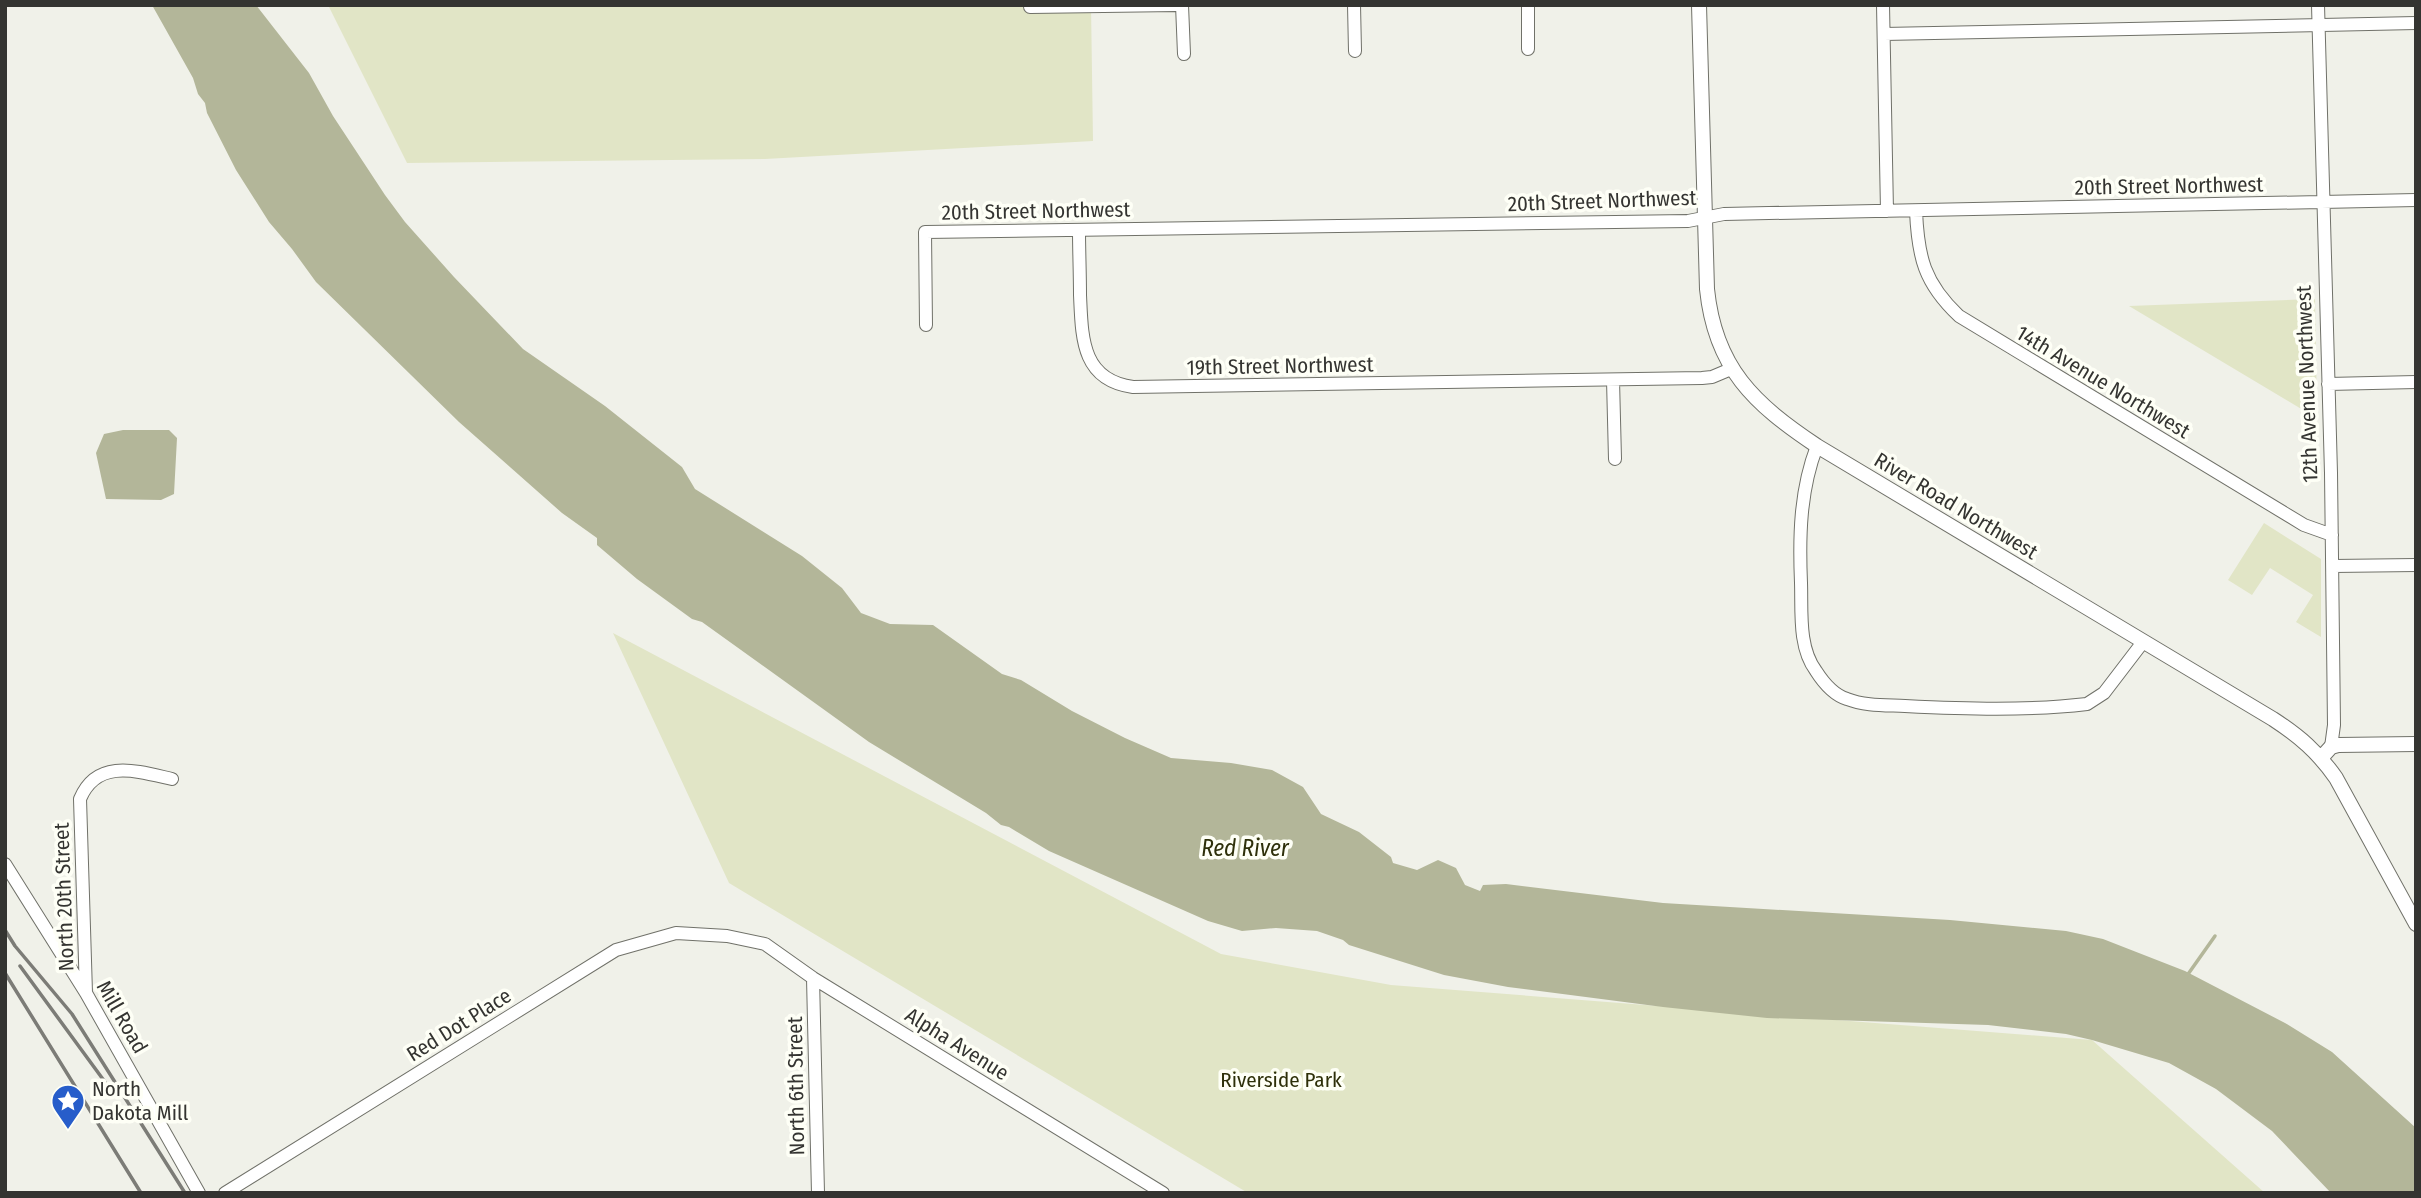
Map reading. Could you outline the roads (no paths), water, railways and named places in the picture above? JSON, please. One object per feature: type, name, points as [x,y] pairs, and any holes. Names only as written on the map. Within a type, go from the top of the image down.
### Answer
[{"type":"street","points":[[1030,7],[1176,5]]},
{"type":"street","points":[[1182,5],[1184,54]]},
{"type":"street","points":[[1354,5],[1355,51]]},
{"type":"street","points":[[1528,5],[1528,49]]},
{"type":"street","name":"River Road Northwest","points":[[1699,5],[1709,303],[1716,335],[1731,369],[1771,414],[1817,446],[2326,752],[2416,924]]},
{"type":"street","points":[[1883,5],[1887,211]]},
{"type":"street","name":"12th Avenue Northwest","points":[[2318,5],[2333,566],[2334,725],[2326,752]]},
{"type":"street","points":[[1884,34],[2416,23]]},
{"type":"street","name":"20th Street Northwest","points":[[926,325],[925,232],[1688,221],[1724,214],[2416,200]]},
{"type":"street","name":"14th Avenue Northwest","points":[[1916,211],[1920,257],[1928,279],[1945,303],[1959,316],[2304,526],[2332,535]]},
{"type":"street","name":"19th Street Northwest","points":[[1079,230],[1081,319],[1085,349],[1090,361],[1101,374],[1119,385],[1133,387],[1613,380],[1712,377],[1731,369]]},
{"type":"street","points":[[1613,380],[1615,459]]},
{"type":"street","points":[[2328,384],[2416,382]]},
{"type":"street","points":[[1817,446],[1808,474],[1801,522],[1802,629],[1809,659],[1815,670],[1845,699],[1874,704],[1949,708],[2087,704],[2104,693],[2143,642]]},
{"type":"street","points":[[2333,566],[2416,565]]},
{"type":"street","points":[[2326,752],[2344,744],[2416,744]]},
{"type":"street","name":"North 20th Street","points":[[86,993],[80,799],[85,786],[94,777],[109,771],[127,771],[173,779]]},
{"type":"street","name":"Mill Road","points":[[5,864],[86,993],[199,1193]]},
{"type":"street","name":"Red Dot Place","points":[[225,1193],[616,950],[676,933],[727,936]]},
{"type":"street","name":"Alpha Avenue","points":[[727,936],[765,944],[813,978],[1163,1193]]},
{"type":"street","name":"North 6th Street","points":[[813,978],[818,1193]]},
{"type":"water","name":"Red River","points":[[152,5],[256,5],[309,73],[333,116],[405,222],[523,349],[605,406],[682,467],[695,489],[802,556],[842,588],[861,613],[890,624],[933,625],[1002,674],[1021,680],[1072,711],[1171,758],[1231,763],[1272,770],[1303,787],[1321,814],[1359,832],[1391,857],[1393,863],[1417,870],[1438,860],[1456,868],[1465,885],[1480,891],[1483,885],[1506,884],[1663,903],[1950,920],[2066,931],[2103,939],[2185,971],[2285,1023],[2332,1052],[2416,1128],[2416,1193],[2331,1193],[2272,1131],[2216,1089],[2169,1063],[2092,1040],[2066,1034],[1988,1025],[1767,1018],[1508,987],[1444,975],[1349,945],[1343,940],[1317,931],[1276,928],[1242,931],[1208,921],[1049,851],[1001,825],[986,813],[869,742],[702,622],[692,619],[637,579],[597,545],[597,538],[562,513],[459,422],[316,282],[269,222],[236,170],[207,113],[205,103],[198,94],[193,78]]},
{"type":"water","points":[[123,430],[169,430],[177,438],[174,494],[161,500],[106,499],[96,453],[104,434]]},
{"type":"waterway","points":[[2186,977],[2215,936]]},
{"type":"railway","points":[[5,930],[15,946],[72,1014],[185,1193]]},
{"type":"railway","points":[[20,966],[105,1082]]},
{"type":"railway","points":[[5,973],[141,1193]]},
{"type":"place","name":"North Dakota Mill","points":[[68,1131]]},
{"type":"park label","name":"Riverside Park","points":[[1281,1080]]}]
